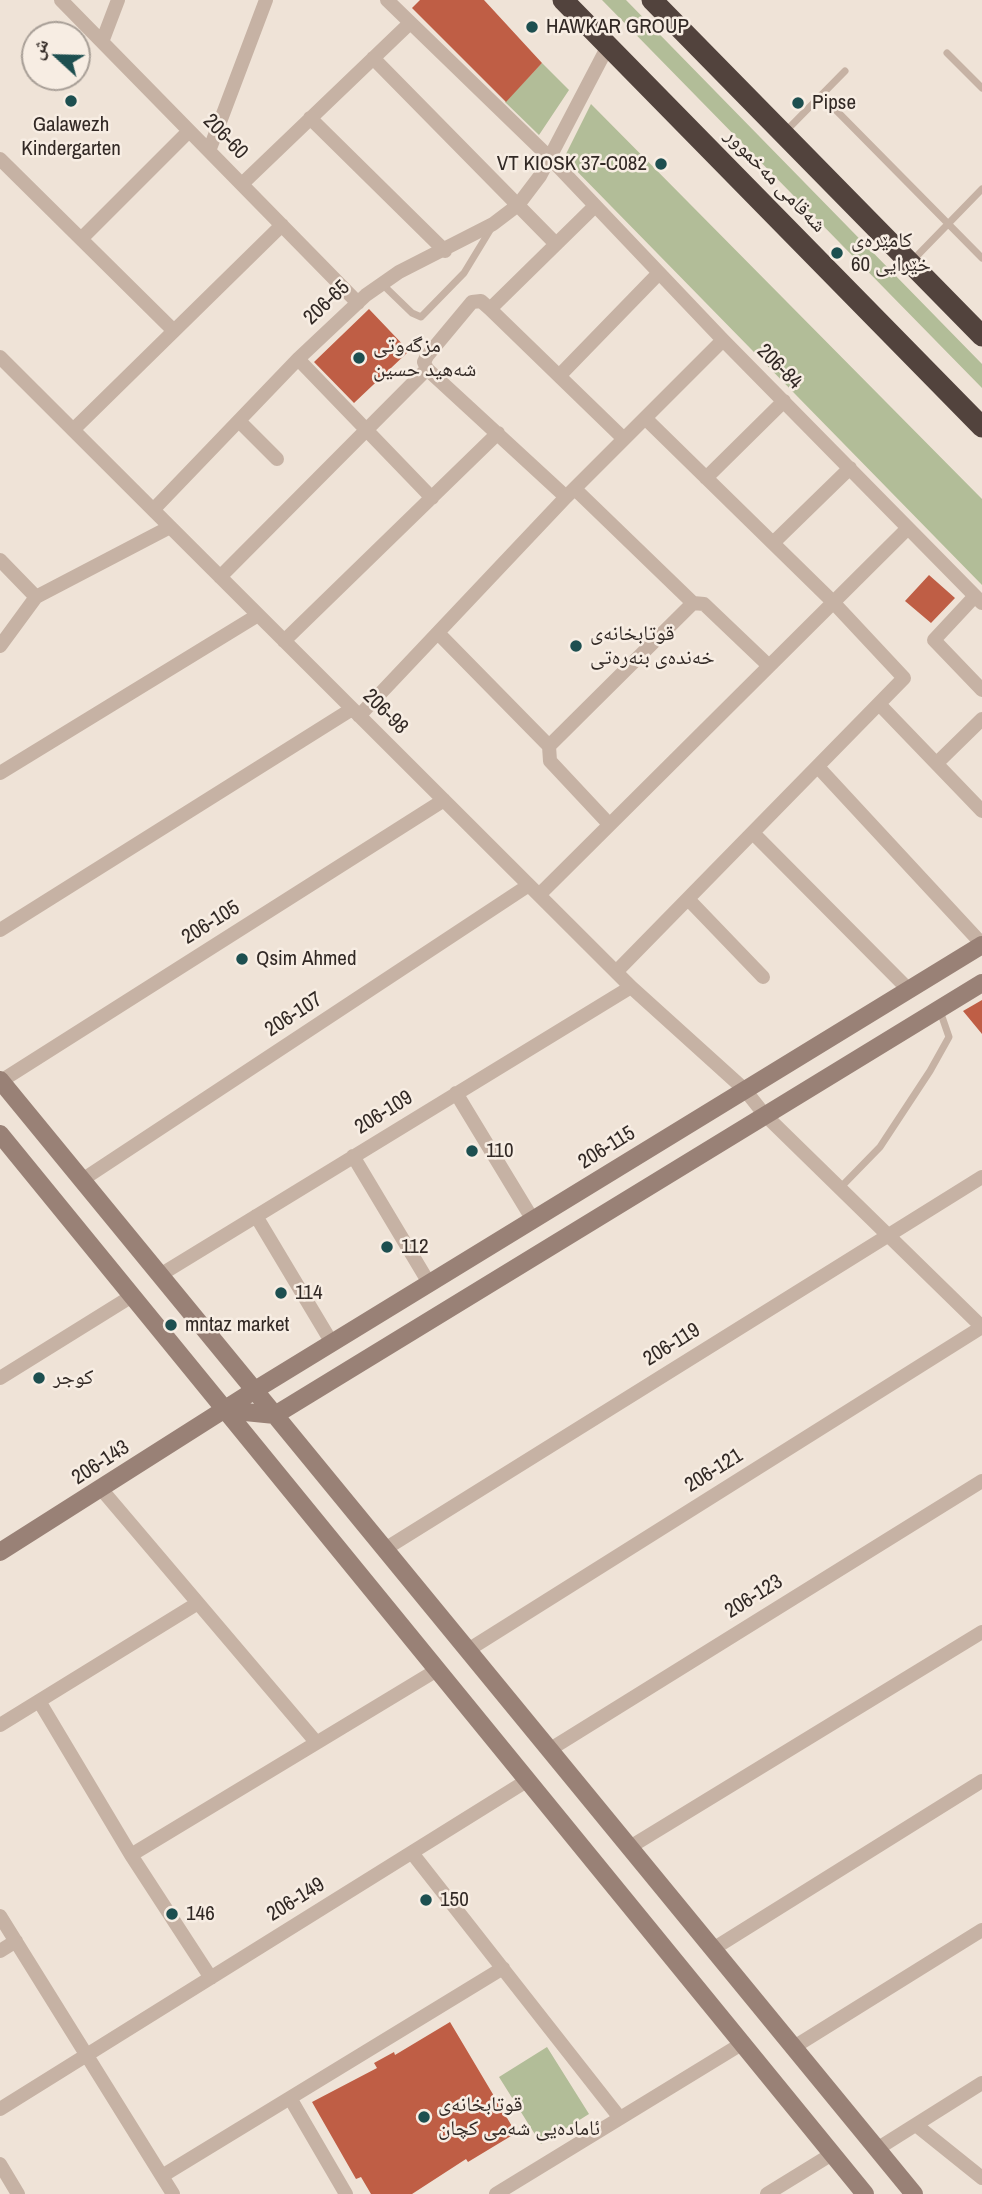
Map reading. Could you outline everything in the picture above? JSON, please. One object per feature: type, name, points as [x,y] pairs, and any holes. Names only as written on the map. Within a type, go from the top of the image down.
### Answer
[{"type":"highway","name":"شەقامی مەخموور","points":[[563,0],[982,426]]},
{"type":"highway","name":"شەقامی مەخموور","points":[[653,0],[982,336]]},
{"type":"street","name":"206-60","points":[[61,0],[358,303]]},
{"type":"street","points":[[102,42],[118,0]]},
{"type":"street","points":[[209,151],[266,0]]},
{"type":"street","name":"206-84","points":[[387,0],[549,157],[723,340],[978,599]]},
{"type":"street","points":[[242,184],[410,23]]},
{"type":"street","name":"206-65","points":[[153,510],[298,359],[358,303],[399,272],[494,224],[518,205],[549,157],[608,46]]},
{"type":"street","points":[[373,58],[556,244]]},
{"type":"street","points":[[310,118],[444,251]]},
{"type":"street","points":[[81,239],[190,131]]},
{"type":"street","points":[[0,159],[174,331]]},
{"type":"street","points":[[491,309],[596,206]]},
{"type":"street","points":[[73,430],[282,225]]},
{"type":"street","points":[[559,376],[659,273]]},
{"type":"street","points":[[220,577],[367,431],[427,363],[471,302],[481,301],[491,309],[624,439]]},
{"type":"street","points":[[0,930],[356,712],[439,634],[571,493],[723,340]]},
{"type":"street","name":"206-98","points":[[0,357],[631,987],[745,1090],[764,1114],[982,1327]]},
{"type":"street","points":[[298,359],[432,498]]},
{"type":"street","points":[[427,363],[498,433],[571,493],[693,603],[704,604],[768,665]]},
{"type":"street","points":[[706,478],[784,401]]},
{"type":"street","points":[[616,972],[904,678],[832,601],[645,418]]},
{"type":"street","points":[[239,421],[277,459]]},
{"type":"street","points":[[284,641],[498,433]]},
{"type":"street","points":[[773,543],[850,468]]},
{"type":"street","points":[[0,646],[36,597],[170,527]]},
{"type":"street","name":"206-107","points":[[82,1180],[534,890],[608,823],[908,527]]},
{"type":"street","points":[[0,560],[36,597]]},
{"type":"street","points":[[978,599],[934,640],[982,691]]},
{"type":"street","points":[[549,746],[693,603]]},
{"type":"street","points":[[0,773],[258,615]]},
{"type":"street","points":[[439,634],[549,746],[550,761],[608,823]]},
{"type":"street","points":[[880,704],[982,811]]},
{"type":"street","points":[[937,764],[982,719]]},
{"type":"street","points":[[818,767],[982,945]]},
{"type":"street","name":"206-105","points":[[0,1081],[444,800]]},
{"type":"street","points":[[752,833],[909,990]]},
{"type":"street","points":[[688,899],[763,978]]},
{"type":"street","name":"206-115","points":[[255,1390],[982,945]]},
{"type":"street","points":[[225,1410],[275,1415],[982,983]]},
{"type":"street","name":"206-109","points":[[160,1275],[631,987]]},
{"type":"street","points":[[0,1081],[914,2194]]},
{"type":"street","points":[[456,1093],[533,1220]]},
{"type":"street","points":[[0,1134],[865,2194]]},
{"type":"street","points":[[353,1156],[429,1283]]},
{"type":"street","name":"206-119","points":[[385,1549],[982,1177]]},
{"type":"street","points":[[256,1216],[332,1343]]},
{"type":"street","points":[[3,1372],[132,1296]]},
{"type":"street","name":"206-121","points":[[468,1650],[982,1327]]},
{"type":"street","name":"206-143","points":[[0,1552],[102,1490],[255,1390]]},
{"type":"street","name":"206-123","points":[[549,1749],[982,1481]]},
{"type":"street","points":[[102,1490],[316,1742]]},
{"type":"street","points":[[0,1725],[198,1603]]},
{"type":"street","points":[[629,1847],[982,1632]]},
{"type":"street","points":[[131,1855],[438,1670]]},
{"type":"street","points":[[39,1701],[131,1855],[211,1978]]},
{"type":"street","name":"206-149","points":[[0,2109],[528,1780]]},
{"type":"street","points":[[713,1949],[982,1781]]},
{"type":"street","points":[[411,1853],[620,2118]]},
{"type":"street","points":[[0,1916],[173,2194]]},
{"type":"street","points":[[794,2048],[982,1930]]},
{"type":"street","points":[[0,1951],[16,1941]]},
{"type":"street","points":[[162,2176],[503,1968]]},
{"type":"street","points":[[496,2194],[743,2043]]},
{"type":"street","points":[[877,2149],[982,2083]]},
{"type":"street","points":[[290,2098],[346,2194]]},
{"type":"street","points":[[916,2125],[982,2178]]},
{"type":"street","points":[[767,2194],[832,2154]]},
{"type":"street","points":[[0,2164],[18,2194]]},
{"type":"lane","points":[[947,53],[982,88]]},
{"type":"lane","points":[[784,133],[845,71]]},
{"type":"lane","points":[[821,95],[982,258]]},
{"type":"lane","points":[[910,262],[982,189]]},
{"type":"lane","points":[[382,284],[412,313],[421,317],[464,273],[494,224]]},
{"type":"lane","points":[[839,1188],[880,1147],[949,1037],[940,1009]]},
{"type":"green space","points":[[602,0],[626,0],[982,364],[982,388]]},
{"type":"green space","points":[[542,63],[569,90],[539,135],[505,102]]},
{"type":"green space","points":[[591,104],[982,499],[982,585],[564,158]]},
{"type":"green space","points":[[547,2047],[589,2114],[541,2144],[499,2077]]},
{"type":"building","points":[[420,0],[484,0],[542,63],[506,102],[412,8]]},
{"type":"building","name":"مزگەوتی شەهید حسين","points":[[369,309],[409,351],[354,403],[314,362]]},
{"type":"building","points":[[929,575],[955,598],[931,623],[905,601]]},
{"type":"building","points":[[982,1000],[982,1034],[963,1011]]},
{"type":"building","points":[[450,2022],[516,2133],[468,2162],[466,2159],[412,2194],[371,2194],[361,2177],[356,2179],[312,2102],[377,2068],[374,2063],[394,2052],[395,2055]]},
{"type":"place","name":"HAWKAR GROUP","points":[[532,27]]},
{"type":"place","name":"Galawezh Kindergarten","points":[[71,101]]},
{"type":"place","name":"Pipse","points":[[798,103]]},
{"type":"place","name":"VT KIOSK 37-C082","points":[[661,164]]},
{"type":"place","name":"کامێرەی خێرایی 60","points":[[837,253]]},
{"type":"place","name":"مزگەوتی شەهید حسين","points":[[359,358]]},
{"type":"place","name":"قوتابخانەی خەندەی بنەرەتی","points":[[576,646]]},
{"type":"place","name":"Qsim Ahmed","points":[[242,959]]},
{"type":"place","name":"110","points":[[472,1151]]},
{"type":"place","name":"112","points":[[387,1247]]},
{"type":"place","name":"114","points":[[281,1293]]},
{"type":"place","name":"mntaz market","points":[[171,1325]]},
{"type":"place","name":"كوجر","points":[[39,1378]]},
{"type":"place","name":"150","points":[[426,1900]]},
{"type":"place","name":"146","points":[[172,1914]]},
{"type":"place","name":"قوتابخانەی ئامادەیی شەمی کچان","points":[[424,2117]]}]
